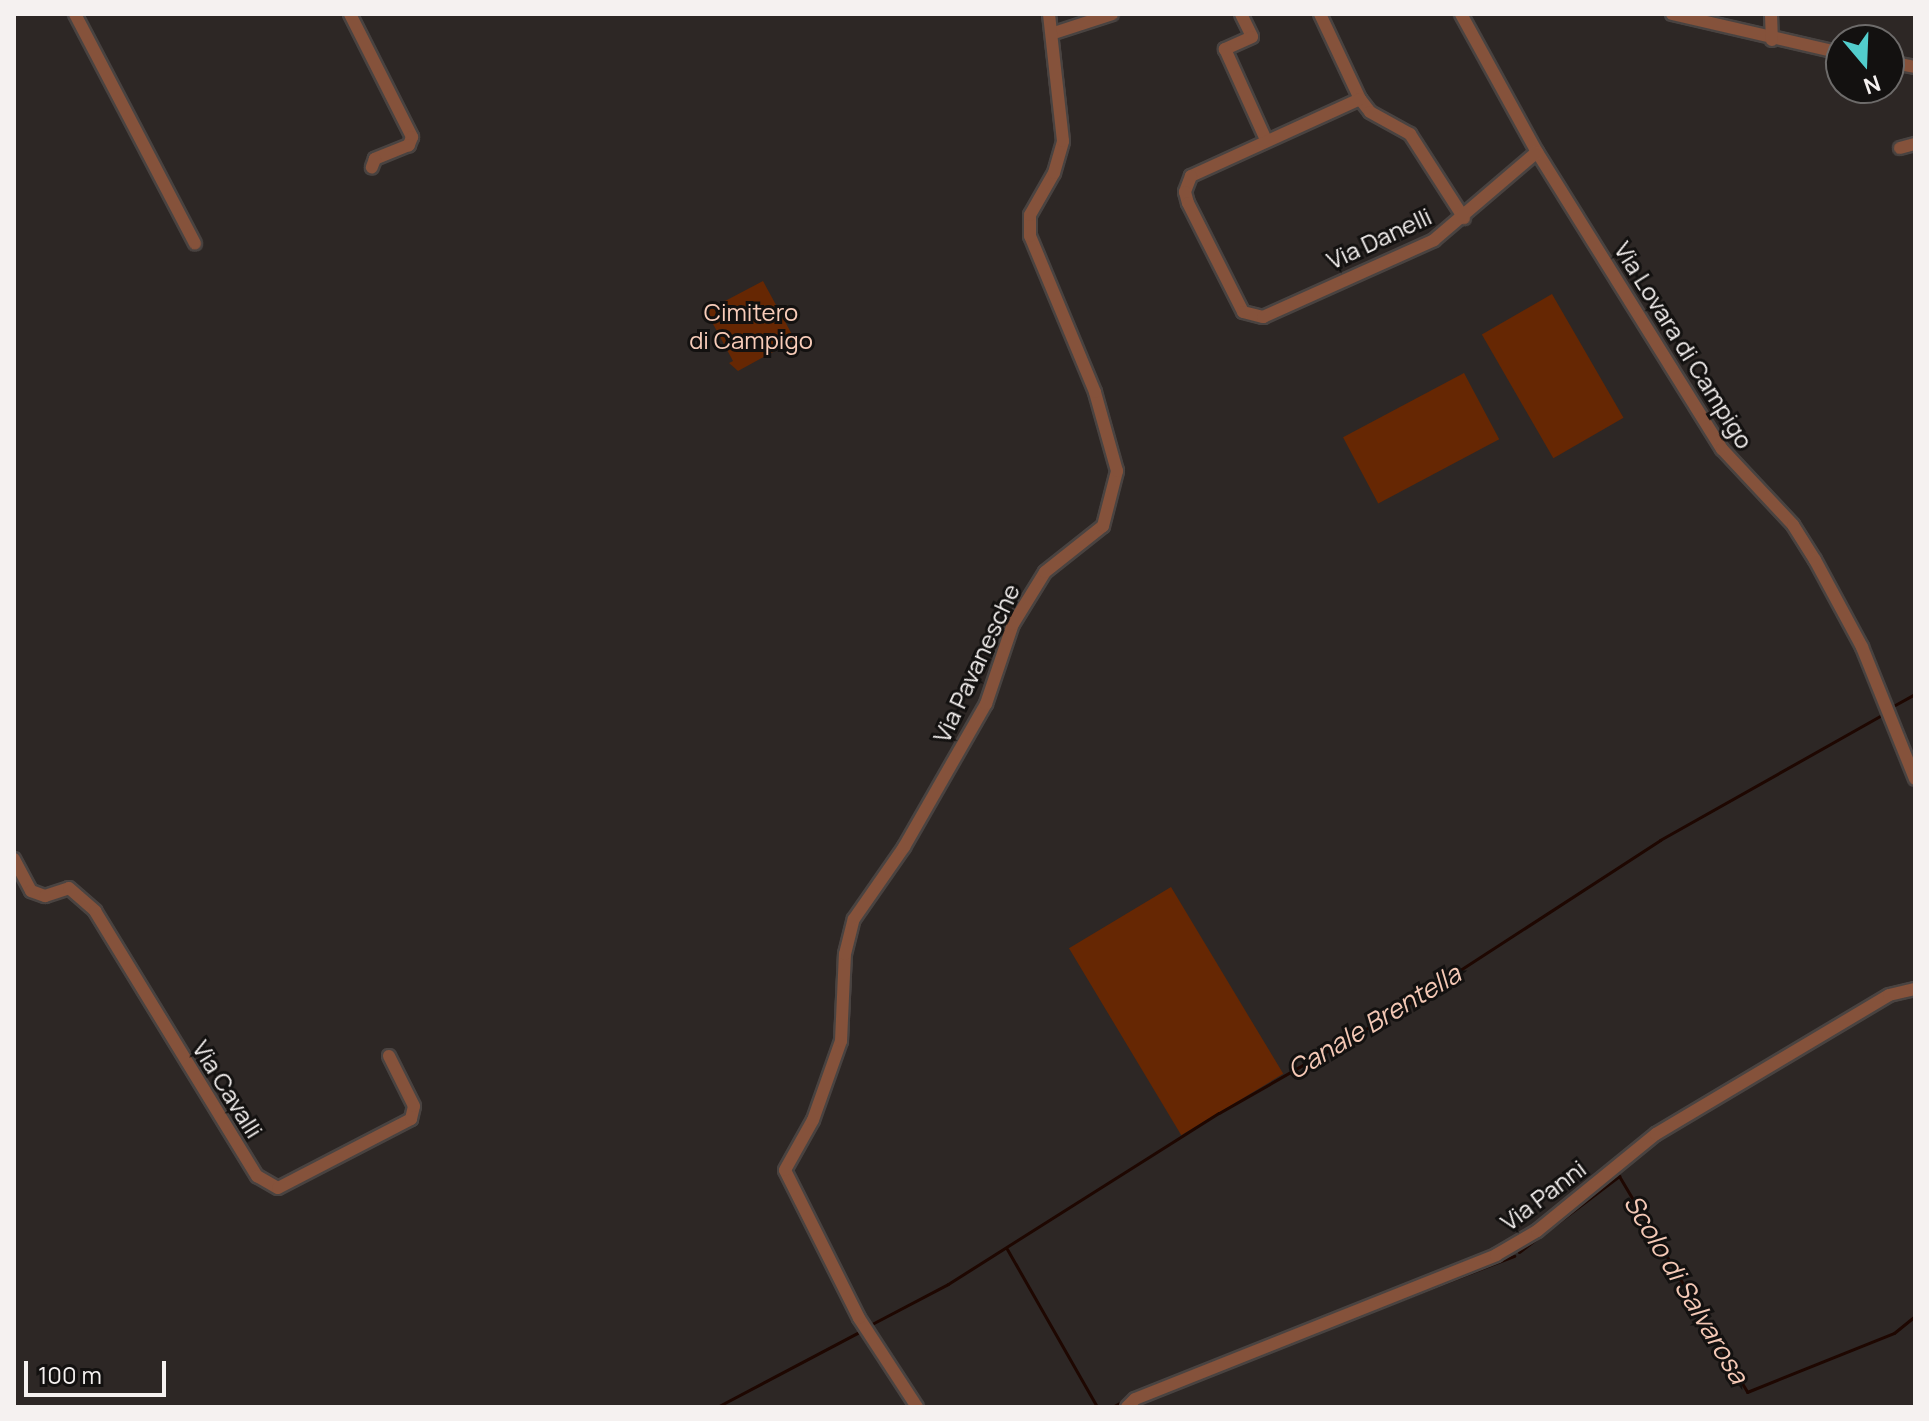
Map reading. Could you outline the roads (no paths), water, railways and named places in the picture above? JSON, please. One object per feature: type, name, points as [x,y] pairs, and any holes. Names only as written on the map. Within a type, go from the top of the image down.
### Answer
[{"type":"street","points":[[75,14],[195,244]]},
{"type":"street","points":[[350,14],[412,137],[409,145],[375,159],[372,167]]},
{"type":"street","name":"Via Pavanesche","points":[[917,1407],[859,1318],[785,1170],[813,1120],[841,1041],[845,954],[854,919],[904,847],[986,704],[1013,624],[1045,572],[1103,526],[1117,471],[1095,392],[1030,236],[1030,215],[1054,173],[1063,141],[1054,33],[1049,14]]},
{"type":"street","points":[[1054,33],[1112,14]]},
{"type":"street","points":[[1241,14],[1252,37],[1225,49],[1266,140],[1360,99]]},
{"type":"street","points":[[1320,14],[1360,99],[1370,112],[1410,134],[1464,218]]},
{"type":"street","name":"Via Lovara di Campigo","points":[[1461,14],[1537,152],[1722,449],[1805,544],[1862,647],[1915,779]]},
{"type":"street","points":[[1672,14],[1772,40],[1825,50]]},
{"type":"street","points":[[1726,29],[1729,14]]},
{"type":"street","points":[[1771,14],[1772,40]]},
{"type":"street","name":"Via Danelli","points":[[1266,140],[1198,169],[1185,192],[1236,305],[1248,315],[1263,317],[1434,240],[1464,218],[1517,164],[1537,152]]},
{"type":"street","points":[[1900,148],[1915,144]]},
{"type":"street","name":"Via Cavalli","points":[[14,859],[31,891],[45,896],[69,888],[95,911],[257,1176],[278,1188],[411,1119],[414,1106],[389,1056]]},
{"type":"street","name":"Via Panni","points":[[1127,1407],[1135,1399],[1496,1255],[1537,1231],[1656,1134],[1889,995],[1915,989]]},
{"type":"waterway","name":"Canale Brentella","points":[[1895,705],[1915,694]]},
{"type":"waterway","name":"Canale Brentella","points":[[870,1325],[948,1284],[1219,1113],[1397,1011],[1660,840],[1880,716]]},
{"type":"waterway","name":"Scolo di Salvarosa","points":[[1519,1252],[1619,1176],[1747,1392],[1894,1333],[1915,1316]]},
{"type":"waterway","name":"Scolo di Salvarosa","points":[[1007,1249],[1097,1407]]},
{"type":"waterway","name":"Scolo di Salvarosa","points":[[1379,1308],[1514,1256]]},
{"type":"waterway","name":"Canale Brentella","points":[[717,1407],[859,1332]]},
{"type":"waterway","name":"Scolo di Salvarosa","points":[[1112,1407],[1127,1399]]},
{"type":"park label","name":"Cimitero di Campigo","points":[[751,326]]}]
